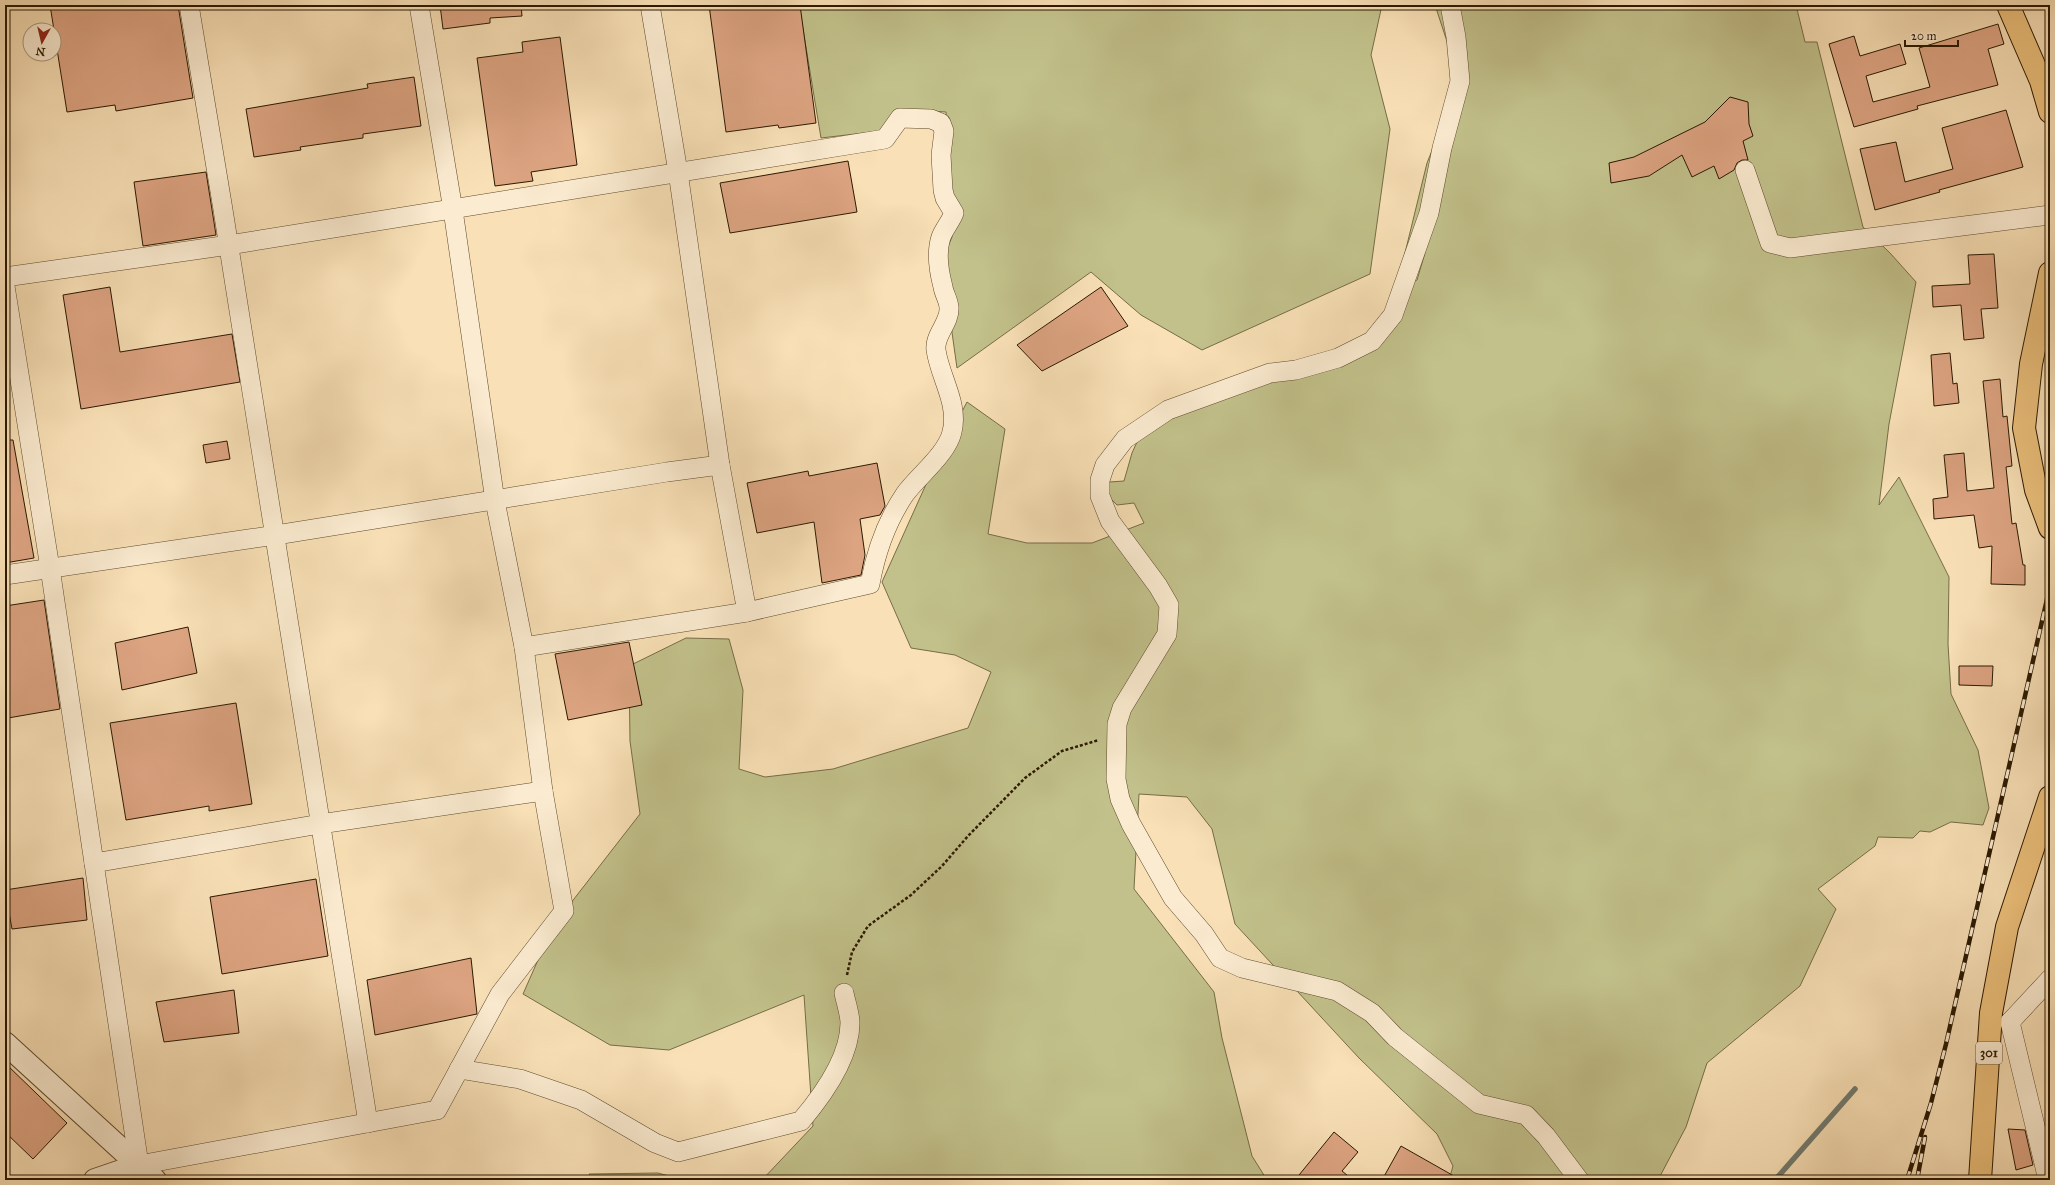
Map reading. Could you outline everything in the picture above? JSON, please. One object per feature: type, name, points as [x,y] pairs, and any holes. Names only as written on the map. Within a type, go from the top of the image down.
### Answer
[{"type":"highway","points":[[2008,5],[2041,81],[2050,112]]},
{"type":"highway","points":[[2050,273],[2031,364],[2024,428],[2036,490],[2050,528]]},
{"type":"highway","name":"301","points":[[1980,1180],[2001,1017],[2007,928],[2050,797]]},
{"type":"street","points":[[189,5],[276,535],[320,824],[368,1123]]},
{"type":"street","points":[[95,1180],[139,1165],[437,1110],[500,994],[564,911],[543,791],[524,647],[495,501],[453,210],[419,5]]},
{"type":"street","points":[[650,5],[678,172],[720,465],[747,612]]},
{"type":"street","points":[[1450,5],[1456,37],[1460,81],[1442,148],[1429,213],[1393,315],[1372,341],[1338,358],[1296,370],[1270,373],[1168,410],[1125,439],[1105,465],[1100,480],[1100,496],[1110,521],[1158,586],[1170,605],[1167,634],[1122,708],[1117,724],[1116,779],[1120,799],[1131,824],[1173,898],[1204,934],[1220,958],[1242,968],[1337,991],[1372,1014],[1395,1037],[1479,1104],[1526,1115],[1546,1136],[1579,1180]]},
{"type":"street","points":[[5,277],[229,245],[453,210],[885,139],[900,118],[931,119],[941,123],[944,131],[941,155],[943,190],[945,198],[954,213],[949,225],[941,235],[938,252],[942,287],[949,308],[948,318],[940,331],[935,348],[943,378],[953,404],[954,418],[952,434],[944,448],[904,496],[884,531],[876,555],[870,584],[747,612],[524,647]]},
{"type":"street","points":[[1745,170],[1770,243],[1790,248],[1898,236],[2050,215]]},
{"type":"street","points":[[5,286],[50,568],[139,1165]]},
{"type":"street","points":[[5,575],[276,535],[495,501],[667,472],[720,465]]},
{"type":"street","points":[[94,863],[320,824],[543,791]]},
{"type":"street","points":[[2048,1168],[2001,1017],[2050,978]]},
{"type":"street","points":[[459,1069],[520,1079],[581,1100],[656,1143],[678,1152],[802,1121],[812,1109],[844,1058],[850,1023],[844,993]]},
{"type":"street","points":[[5,1044],[155,1180]]},
{"type":"path","points":[[844,993],[852,952],[868,926],[911,895],[942,866],[968,836],[1025,778],[1062,751],[1085,743],[1116,737]]},
{"type":"shaded area","points":[[799,5],[1382,5],[1371,55],[1390,129],[1370,274],[1202,350],[1141,315],[1091,272],[957,368],[942,261],[952,237],[946,112],[900,109],[880,131],[821,138]]},
{"type":"shaded area","points":[[1435,5],[1790,5],[1797,9],[1805,42],[1817,42],[1863,227],[1890,253],[1916,282],[1889,424],[1879,505],[1899,477],[1949,577],[1948,644],[1951,694],[1978,750],[1989,808],[1983,825],[1951,822],[1930,832],[1920,831],[1913,838],[1878,837],[1875,846],[1818,889],[1836,909],[1800,986],[1707,1063],[1686,1127],[1658,1180],[1449,1180],[1453,1166],[1437,1134],[1359,1058],[1235,924],[1212,829],[1187,797],[1139,794],[1134,889],[1214,992],[1222,1038],[1252,1156],[1267,1180],[762,1180],[813,1126],[804,995],[669,1050],[610,1045],[523,994],[553,926],[640,814],[630,741],[629,666],[686,638],[729,639],[743,690],[739,769],[765,777],[833,769],[968,728],[991,672],[955,655],[911,648],[882,582],[937,460],[967,402],[1005,429],[988,534],[1027,543],[1092,543],[1144,523],[1134,503],[1117,505],[1095,483],[1124,481],[1132,453],[1142,431],[1221,394],[1344,362],[1404,286],[1417,280],[1425,253],[1404,257],[1427,163],[1460,81]]},
{"type":"shaded area","points":[[658,1173],[683,1180],[592,1180],[589,1174]]},
{"type":"building","points":[[50,5],[178,5],[193,98],[116,111],[115,105],[67,112],[59,62],[62,62],[62,22],[53,22]]},
{"type":"building","points":[[440,5],[521,5],[522,16],[490,18],[490,23],[443,29]]},
{"type":"building","points":[[709,5],[800,5],[816,123],[779,128],[778,125],[726,132]]},
{"type":"building","points":[[1998,24],[2004,44],[1988,49],[1998,85],[1917,106],[1918,109],[1854,127],[1829,44],[1854,36],[1860,56],[1900,44],[1906,64],[1866,76],[1873,102],[1930,87],[1919,48]]},
{"type":"building","points":[[560,37],[577,165],[531,172],[533,181],[495,186],[477,58],[523,52],[522,42]]},
{"type":"building","points":[[414,77],[421,126],[363,134],[363,138],[300,147],[301,150],[254,157],[246,109],[368,88],[367,84]]},
{"type":"building","points":[[1730,97],[1748,102],[1749,124],[1753,136],[1743,141],[1748,160],[1742,160],[1737,163],[1734,170],[1719,179],[1714,166],[1692,177],[1682,155],[1649,176],[1611,183],[1609,163],[1634,157],[1705,122]]},
{"type":"building","points":[[2006,110],[2023,167],[1939,190],[1940,192],[1875,210],[1860,149],[1896,142],[1905,182],[1953,169],[1942,128]]},
{"type":"building","points":[[848,161],[857,212],[730,233],[720,183]]},
{"type":"building","points":[[206,172],[216,235],[143,246],[134,182]]},
{"type":"building","points":[[1994,254],[1998,308],[1981,309],[1984,338],[1964,340],[1961,305],[1933,307],[1932,286],[1970,284],[1968,255]]},
{"type":"building","points":[[110,287],[120,352],[232,334],[240,382],[81,409],[63,295]]},
{"type":"building","points":[[1101,287],[1128,326],[1042,371],[1017,345]]},
{"type":"building","points":[[1950,353],[1953,384],[1957,383],[1959,403],[1934,406],[1931,355]]},
{"type":"building","points":[[2000,379],[2003,417],[2007,416],[2012,466],[2006,467],[2012,524],[2016,523],[2023,565],[2025,565],[2025,585],[1991,584],[1992,546],[1979,548],[1974,515],[1934,519],[1933,499],[1948,497],[1944,455],[1964,453],[1967,491],[1994,488],[1983,381]]},
{"type":"building","points":[[5,440],[13,440],[34,558],[5,563]]},
{"type":"building","points":[[227,441],[230,459],[206,463],[203,445]]},
{"type":"building","points":[[877,463],[885,506],[880,515],[860,519],[865,555],[861,575],[822,583],[814,522],[757,533],[747,483],[808,471],[809,476]]},
{"type":"building","points":[[44,600],[60,709],[8,718],[5,704],[5,606]]},
{"type":"building","points":[[188,627],[197,673],[122,690],[115,643]]},
{"type":"building","points":[[629,642],[642,705],[568,720],[555,654]]},
{"type":"building","points":[[1959,666],[1993,666],[1992,686],[1959,685]]},
{"type":"building","points":[[236,703],[252,804],[209,811],[209,806],[126,820],[110,723]]},
{"type":"building","points":[[83,878],[87,920],[12,929],[5,890]]},
{"type":"building","points":[[316,879],[328,956],[222,974],[210,897]]},
{"type":"building","points":[[471,958],[477,1014],[375,1035],[367,980]]},
{"type":"building","points":[[234,990],[239,1033],[164,1042],[156,1002]]},
{"type":"building","points":[[5,1063],[67,1123],[33,1159],[5,1132]]},
{"type":"building","points":[[2008,1129],[2025,1130],[2033,1165],[2016,1170]]},
{"type":"building","points":[[1334,1132],[1358,1152],[1342,1171],[1353,1180],[1295,1180]]},
{"type":"building","points":[[1401,1146],[1461,1180],[1382,1180]]},
{"type":"waterway","points":[[1775,1180],[1855,1089]]},
{"type":"railway","points":[[1907,1180],[1931,1103],[1946,1044],[2050,586]]},
{"type":"railway","points":[[1917,1180],[1925,1137]]}]
